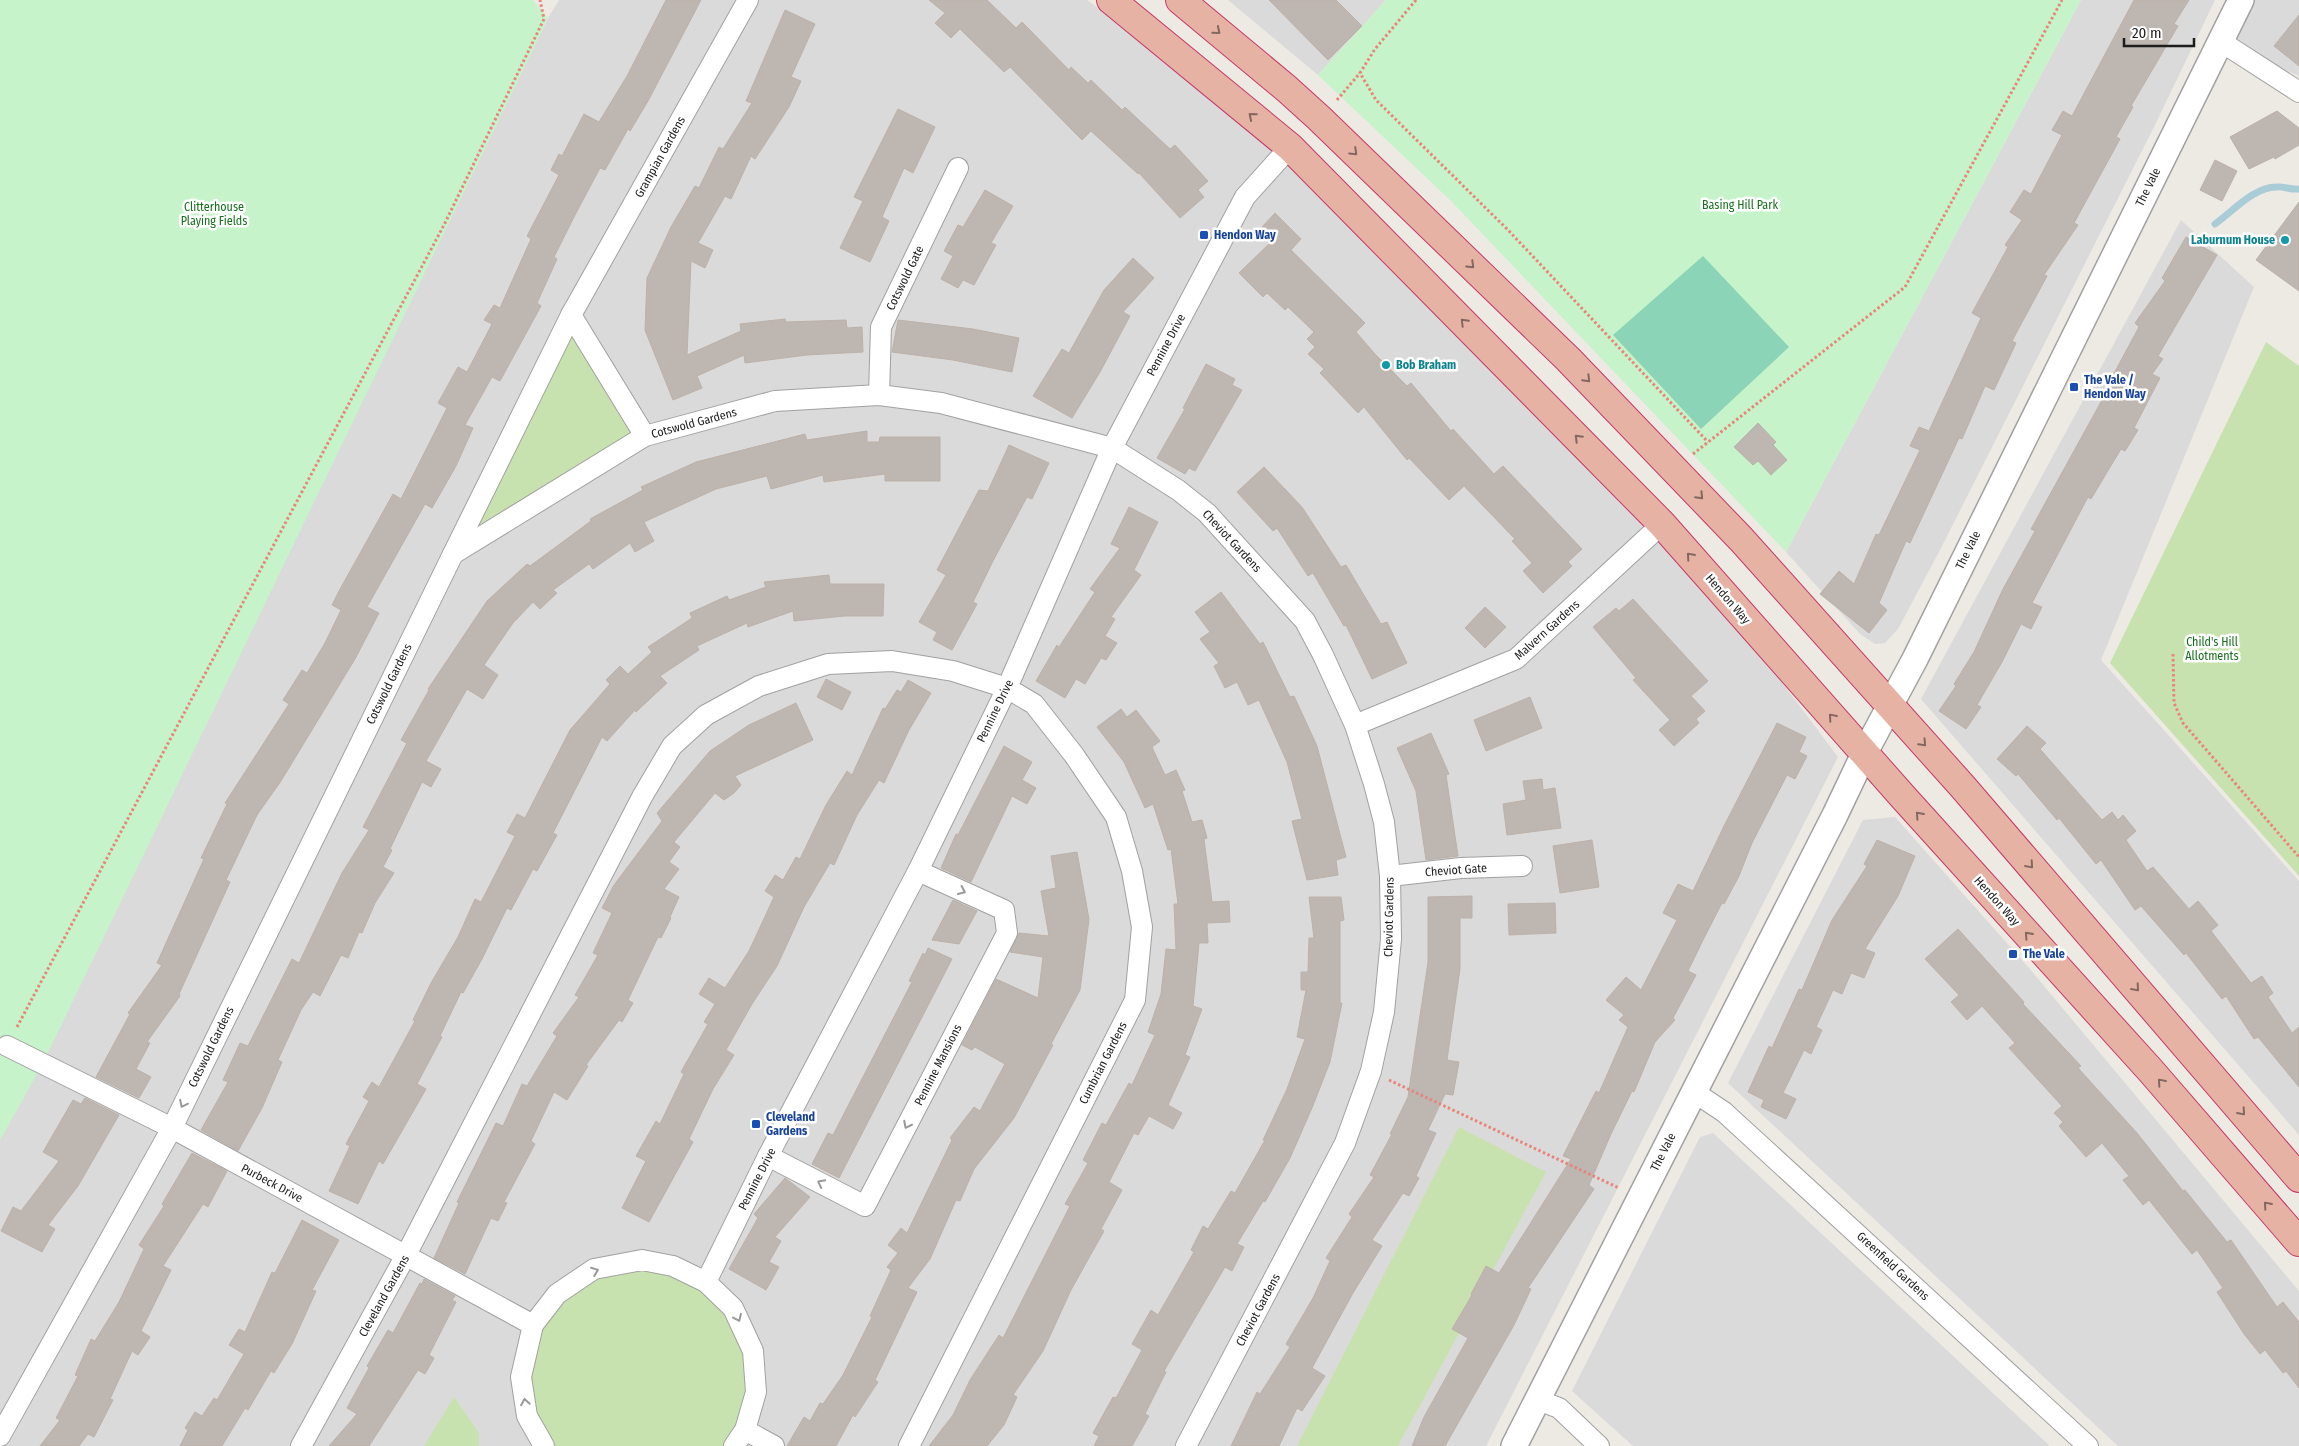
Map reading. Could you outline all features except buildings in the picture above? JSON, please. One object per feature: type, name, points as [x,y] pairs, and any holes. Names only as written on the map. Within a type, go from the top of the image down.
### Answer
[{"type":"highway","name":"Hendon Way","points":[[1112,0],[1290,147],[1662,524],[1864,754],[2151,1071],[2299,1242]]},
{"type":"highway","points":[[1180,0],[1287,89],[1327,110],[1651,444],[1740,539],[1963,787],[2299,1178]]},
{"type":"highway","points":[[1290,147],[1327,110]]},
{"type":"street","name":"Grampian Gardens","points":[[453,554],[572,315],[748,0]]},
{"type":"street","name":"The Vale","points":[[1514,1446],[1864,754],[1890,707],[2241,0]]},
{"type":"street","points":[[2220,41],[2299,92]]},
{"type":"street","name":"Pennine Drive","points":[[706,1282],[768,1156],[918,871],[1007,688],[1112,448],[1245,196],[1290,147]]},
{"type":"street","name":"Cotswold Gate","points":[[879,395],[881,327],[958,168]]},
{"type":"street","points":[[572,315],[645,436]]},
{"type":"street","name":"Cotswold Gardens","points":[[0,1436],[172,1128],[453,554],[645,436],[775,401],[879,395],[941,403],[1112,448]]},
{"type":"street","name":"Cheviot Gardens","points":[[1112,448],[1178,490],[1207,512],[1305,621],[1323,654],[1355,725],[1384,822],[1390,876],[1390,938],[1384,1012],[1370,1071],[1344,1143],[1186,1446]]},
{"type":"street","name":"Malvern Gardens","points":[[1355,725],[1516,660],[1662,524]]},
{"type":"street","name":"Cleveland Gardens","points":[[301,1446],[406,1255],[642,797],[672,746],[706,716],[759,686],[828,664],[892,661],[953,671],[1007,688]]},
{"type":"street","name":"Cumbrian Gardens","points":[[909,1446],[1135,1000],[1142,927],[1132,871],[1116,817],[1074,754],[1034,704],[1007,688]]},
{"type":"street","name":"Cheviot Gate","points":[[1390,876],[1461,868],[1522,866]]},
{"type":"street","name":"Pennine Mansions","points":[[768,1156],[865,1206],[1007,932],[1004,910],[918,871]]},
{"type":"street","name":"Purbeck Drive","points":[[8,1046],[172,1128],[533,1325]]},
{"type":"street","name":"Greenfield Gardens","points":[[1694,1092],[1724,1112],[2088,1446]]},
{"type":"street","points":[[544,1446],[527,1416],[521,1377],[533,1325],[557,1294],[594,1269],[642,1260],[673,1266],[706,1282],[733,1308],[753,1351],[756,1392],[739,1438],[774,1446]]},
{"type":"street","points":[[1538,1400],[1559,1408],[1599,1446]]},
{"type":"path","points":[[8,1046],[444,225],[544,19],[540,0]]},
{"type":"path","points":[[1327,110],[1360,73],[1375,49],[1416,0]]},
{"type":"path","points":[[1694,452],[1905,287],[2062,0]]},
{"type":"path","points":[[1360,73],[1376,100],[1508,230],[1708,442]]},
{"type":"path","points":[[2173,654],[2174,702],[2183,723],[2299,857]]},
{"type":"path","points":[[1370,1071],[1640,1198]]},
{"type":"shaded area","points":[[559,0],[1087,0],[1290,147],[1675,540],[1838,757],[1486,1446],[0,1446],[0,1120],[548,18]]},
{"type":"shaded area","points":[[1228,0],[1386,0],[1318,75]]},
{"type":"shaded area","points":[[2081,0],[2215,0],[2155,125],[1941,548],[1898,629],[1885,643],[1875,644],[1860,634],[1786,552]]},
{"type":"shaded area","points":[[2242,0],[2299,0],[2299,76],[2220,41]]},
{"type":"shaded area","points":[[2181,220],[2254,287],[2101,660],[2299,881],[2299,1135],[1921,699]]},
{"type":"shaded area","points":[[1895,817],[2029,968],[2299,1291],[2299,1446],[2118,1446],[1728,1083],[1863,820]]},
{"type":"shaded area","points":[[1713,1133],[2050,1446],[1633,1446],[1572,1391],[1700,1137]]},
{"type":"green space","name":"Clitterhouse Playing Fields","points":[[0,0],[533,0],[548,18],[41,1067],[0,1140]]},
{"type":"green space","name":"Basing Hill Park","points":[[1386,0],[2081,0],[1786,552],[1451,201],[1318,75]]},
{"type":"green space","points":[[1703,256],[1789,347],[1701,429],[1613,335]]},
{"type":"green space","points":[[571,315],[645,436],[453,554]]},
{"type":"green space","name":"Child's Hill Allotments","points":[[2266,342],[2299,366],[2299,876],[2110,663]]},
{"type":"green space","points":[[1459,1127],[1546,1172],[1398,1446],[1297,1446]]},
{"type":"green space","points":[[673,1266],[733,1308],[756,1392],[734,1446],[544,1446],[527,1416],[533,1325],[594,1269]]},
{"type":"green space","points":[[454,1397],[479,1433],[479,1446],[424,1446]]},
{"type":"waterway","points":[[2215,224],[2260,191],[2279,187],[2299,189]]},
{"type":"place","name":"Hendon Way","points":[[1204,235]]},
{"type":"place","name":"Laburnum House","points":[[2285,240]]},
{"type":"place","name":"Bob Braham","points":[[1386,365]]},
{"type":"place","name":"The Vale / Hendon Way","points":[[2074,387]]},
{"type":"place","name":"The Vale","points":[[2013,954]]},
{"type":"place","name":"Cleveland Gardens","points":[[756,1124]]}]
